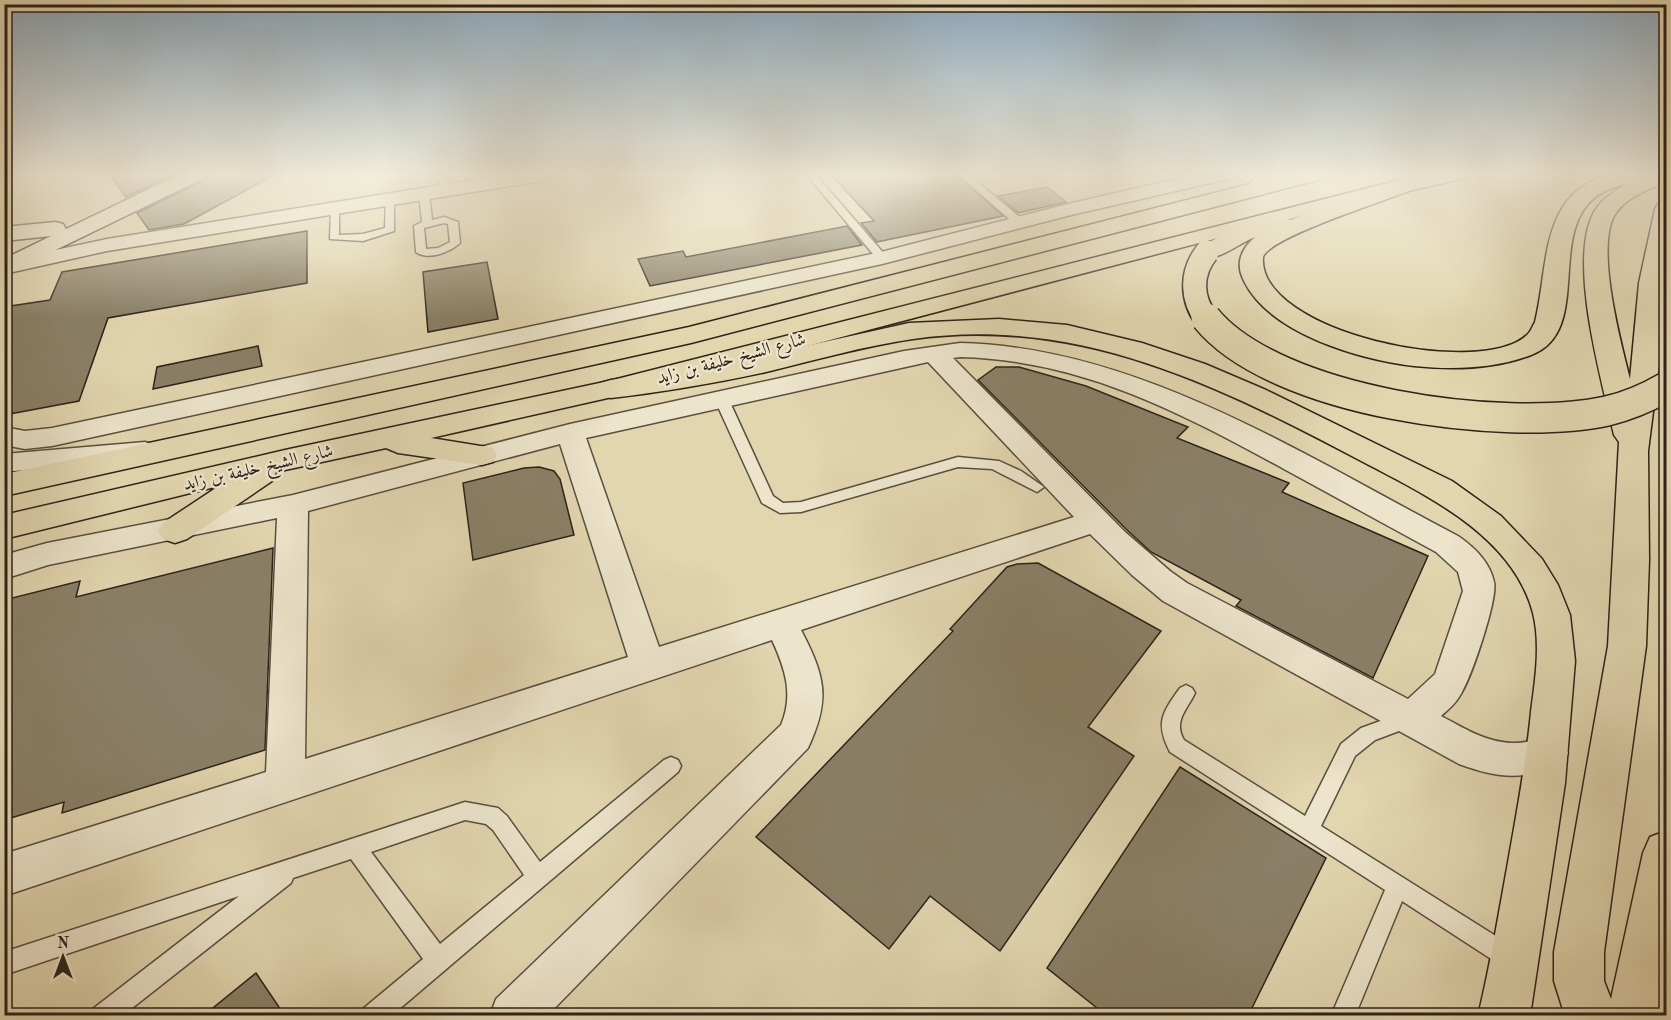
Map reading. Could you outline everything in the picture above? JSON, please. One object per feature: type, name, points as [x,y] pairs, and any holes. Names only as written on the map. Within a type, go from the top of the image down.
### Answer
[{"type":"main road","name":"شارع الشيخ خليفة بن زايد","points":[[4,485],[691,335],[1123,223]]},
{"type":"main road","name":"شارع الشيخ خليفة بن زايد","points":[[4,527],[285,460],[611,389],[1252,223]]},
{"type":"main road","points":[[1273,223],[1242,234],[1207,252],[1196,271],[1194,294],[1199,308],[1217,331],[1272,366],[1348,394],[1469,415],[1562,417],[1619,407],[1652,396],[1666,387]]},
{"type":"main road","points":[[1306,223],[1291,228],[1257,248],[1251,261],[1254,278],[1277,307],[1304,323],[1347,342],[1378,351],[1431,359],[1473,360],[1527,348],[1541,338],[1550,317],[1560,234],[1566,223]]},
{"type":"main road","points":[[1600,223],[1597,229],[1598,272],[1607,341],[1633,451]]},
{"type":"main road","points":[[1591,1016],[1579,981],[1579,952],[1627,646],[1632,560],[1633,451],[1648,349],[1651,283],[1663,223]]},
{"type":"main road","points":[[611,389],[705,377],[897,333],[956,327],[1016,327],[1078,334],[1139,349],[1229,383],[1441,489],[1464,504],[1504,538],[1536,578],[1555,622],[1557,644],[1549,753],[1505,999]]},
{"type":"main road","points":[[379,440],[482,455]]},
{"type":"main road","points":[[175,531],[285,460]]},
{"type":"main road","points":[[1633,1016],[1666,853]]},
{"type":"street","points":[[4,253],[68,223]]},
{"type":"street","points":[[4,268],[96,223]]},
{"type":"street","points":[[110,223],[112,233],[140,240]]},
{"type":"street","points":[[4,268],[74,251],[245,223]]},
{"type":"street","points":[[4,436],[25,440],[52,437],[882,258],[1017,223]]},
{"type":"street","points":[[4,234],[55,229]]},
{"type":"street","points":[[4,567],[47,555],[175,531],[293,505],[570,433],[933,353],[980,350],[1019,354],[1159,393],[1447,544],[1462,555],[1479,579],[1479,591],[1459,655],[1446,690],[1411,718]]},
{"type":"street","points":[[933,353],[1130,557],[1184,597],[1452,742],[1495,759],[1527,761],[1549,753]]},
{"type":"street","points":[[570,433],[648,665]]},
{"type":"street","points":[[4,463],[70,455],[177,449]]},
{"type":"street","points":[[285,783],[293,505]]},
{"type":"street","points":[[4,875],[1095,521]]},
{"type":"street","points":[[513,1016],[795,735],[805,716],[808,696],[799,660],[781,624]]},
{"type":"lane","points":[[334,223],[334,237],[342,239],[382,233],[390,229],[390,223]]},
{"type":"lane","points":[[851,223],[882,258]]},
{"type":"lane","points":[[721,398],[767,499],[780,508],[801,507],[958,462],[994,465],[1016,474],[1037,487]]},
{"type":"lane","points":[[1186,693],[1168,723],[1170,734],[1177,746],[1398,885],[1505,999]]},
{"type":"lane","points":[[1309,830],[1348,750],[1368,734],[1411,718]]},
{"type":"lane","points":[[372,1016],[671,766]]},
{"type":"lane","points":[[4,964],[450,815],[479,811],[491,815],[500,823],[538,877]]},
{"type":"lane","points":[[356,848],[438,960]]},
{"type":"lane","points":[[102,1016],[292,869]]},
{"type":"lane","points":[[1343,1016],[1398,885]]},
{"type":"building","points":[[144,223],[187,223],[184,224],[149,230]]},
{"type":"building","points":[[861,223],[864,223],[971,223],[877,242]]},
{"type":"building","points":[[847,226],[862,245],[650,286],[638,259],[683,251],[686,257]]},
{"type":"building","points":[[307,231],[307,283],[108,318],[79,401],[4,415],[4,307],[50,300],[62,272]]},
{"type":"building","points":[[487,262],[498,319],[428,332],[423,272]]},
{"type":"building","points":[[258,346],[262,366],[153,389],[157,367]]},
{"type":"building","points":[[996,367],[1019,367],[1086,386],[1188,427],[1177,438],[1289,483],[1282,492],[1428,556],[1373,678],[1236,606],[1241,600],[1151,552],[978,380]]},
{"type":"building","points":[[539,467],[554,471],[560,479],[574,535],[473,560],[463,483],[524,468]]},
{"type":"building","points":[[273,548],[265,750],[62,813],[64,802],[4,820],[4,600],[80,581],[76,597]]},
{"type":"building","points":[[1038,563],[1161,631],[1088,727],[1134,756],[1000,951],[930,896],[889,949],[756,837],[953,631],[950,629],[1007,567]]},
{"type":"building","points":[[1180,767],[1326,858],[1248,1016],[1107,1016],[1047,968]]},
{"type":"building","points":[[256,973],[285,1016],[203,1016]]}]
